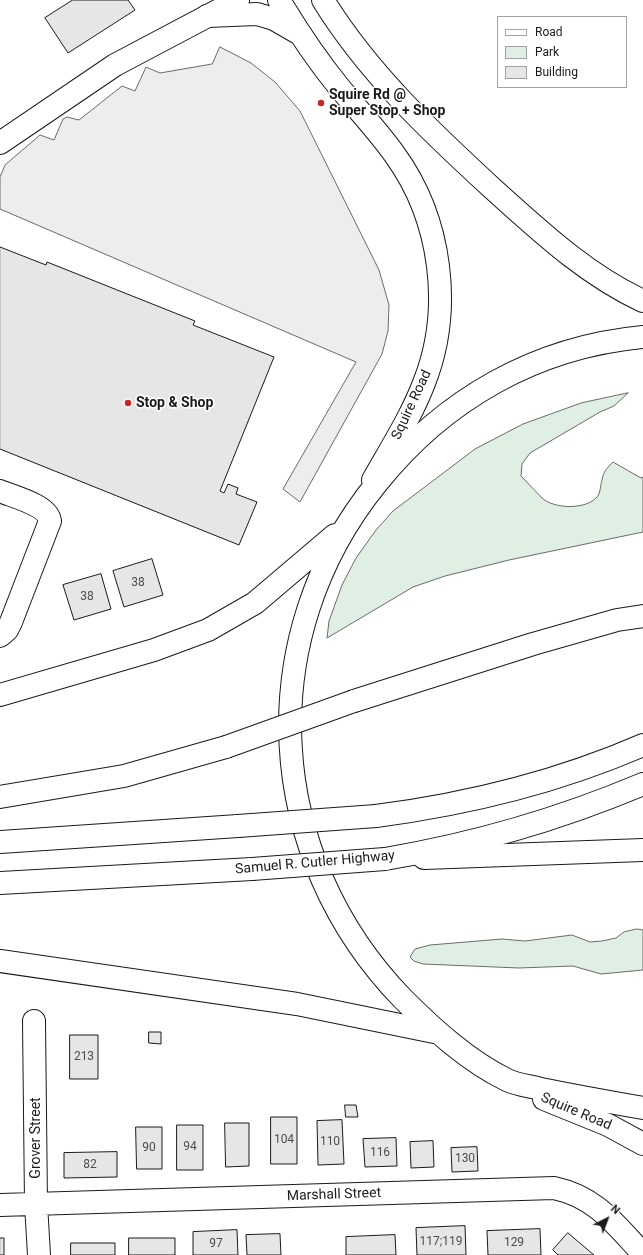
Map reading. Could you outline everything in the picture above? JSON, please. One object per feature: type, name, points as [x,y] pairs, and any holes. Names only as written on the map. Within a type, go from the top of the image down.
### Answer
[{"type":"main road","points":[[0,143],[99,75],[238,0]]},
{"type":"main road","name":"Squire Road","points":[[279,0],[300,34],[339,87],[385,142],[413,183],[426,217],[438,266],[440,296],[439,327],[429,370],[412,411],[349,520]]},
{"type":"main road","points":[[323,0],[369,65],[416,117],[450,149],[566,253],[604,281],[643,301]]},
{"type":"main road","points":[[207,16],[257,14],[274,20],[300,34]]},
{"type":"main road","points":[[643,337],[592,345],[557,355],[506,377],[472,395],[437,421],[406,449],[385,472],[349,520],[312,594],[297,650],[291,689],[290,719],[291,751],[296,793],[312,853],[327,891],[350,933],[395,991],[440,1033],[473,1059],[509,1081],[596,1100],[643,1108]]},
{"type":"main road","points":[[0,491],[43,509],[48,515],[49,524],[12,622],[7,630],[0,636]]},
{"type":"main road","points":[[0,696],[161,648],[208,630],[240,613],[260,599],[349,520]]},
{"type":"main road","points":[[0,797],[124,776],[226,747],[354,701],[533,644],[617,620],[643,616]]},
{"type":"main road","points":[[0,842],[376,816],[453,805],[526,787],[596,764],[643,745]]},
{"type":"main road","name":"Samuel R. Cutler Highway","points":[[0,883],[351,863],[385,859],[466,844],[509,832],[579,810],[643,784]]},
{"type":"main road","points":[[385,859],[643,850]]},
{"type":"main road","points":[[0,961],[297,1004],[440,1033]]},
{"type":"main road","name":"Grover Street","points":[[34,1021],[36,1204],[39,1255]]},
{"type":"main road","name":"Squire Road","points":[[509,1081],[550,1102],[608,1125],[643,1144]]},
{"type":"main road","name":"Marshall Street","points":[[0,1205],[554,1188],[575,1194],[594,1205],[643,1254]]},
{"type":"green space","points":[[628,393],[614,406],[600,412],[530,453],[522,464],[521,476],[547,502],[562,506],[578,506],[592,501],[597,497],[600,491],[603,475],[613,462],[641,478],[643,477],[643,532],[509,560],[445,576],[413,587],[327,638],[329,621],[342,585],[356,558],[376,530],[393,511],[475,449],[523,424],[581,403]]},
{"type":"green space","points":[[637,929],[643,930],[643,970],[601,974],[573,966],[519,968],[423,964],[414,961],[410,957],[415,949],[430,945],[502,939],[525,941],[572,935],[590,942],[616,938],[624,932]]},
{"type":"shaded area","points":[[220,47],[251,63],[275,82],[300,111],[379,270],[389,305],[388,331],[382,354],[300,502],[283,489],[356,362],[0,209],[0,177],[5,165],[40,135],[54,140],[63,119],[67,117],[79,120],[122,86],[135,91],[146,67],[160,73],[212,64]]},
{"type":"building","points":[[73,0],[128,0],[135,10],[68,53],[45,18]]},
{"type":"building","name":"Stop & Shop","points":[[0,247],[46,265],[47,262],[195,321],[193,325],[274,357],[220,491],[224,493],[228,484],[238,488],[236,494],[257,502],[239,545],[0,449]]},
{"type":"building","points":[[152,559],[163,595],[124,607],[113,571]]},
{"type":"building","points":[[101,574],[111,609],[74,620],[63,585]]},
{"type":"building","points":[[149,1032],[161,1032],[161,1044],[149,1043]]},
{"type":"building","points":[[70,1035],[98,1035],[98,1079],[70,1079]]},
{"type":"building","points":[[345,1105],[356,1105],[358,1117],[346,1117]]},
{"type":"building","points":[[271,1117],[297,1117],[297,1164],[271,1164]]},
{"type":"building","points":[[342,1120],[344,1164],[318,1165],[317,1121]]},
{"type":"building","points":[[225,1123],[249,1123],[249,1166],[226,1167]]},
{"type":"building","points":[[177,1125],[203,1125],[203,1170],[177,1170]]},
{"type":"building","points":[[136,1127],[162,1127],[162,1169],[137,1169]]},
{"type":"building","points":[[396,1138],[397,1166],[365,1167],[363,1139]]},
{"type":"building","points":[[433,1141],[434,1167],[411,1168],[410,1142]]},
{"type":"building","points":[[477,1147],[478,1171],[452,1172],[451,1148]]},
{"type":"building","points":[[117,1152],[117,1177],[64,1178],[64,1153]]},
{"type":"building","points":[[465,1226],[466,1255],[417,1255],[416,1228]]},
{"type":"building","points":[[540,1229],[541,1255],[488,1255],[487,1231]]},
{"type":"building","points":[[237,1230],[238,1255],[193,1255],[193,1232]]},
{"type":"building","points":[[568,1233],[594,1255],[558,1255],[553,1250]]},
{"type":"building","points":[[280,1234],[281,1255],[247,1255],[246,1235]]},
{"type":"building","points":[[395,1235],[396,1255],[346,1255],[346,1237]]},
{"type":"building","points":[[0,1238],[4,1238],[4,1255],[0,1255]]},
{"type":"building","points":[[129,1238],[175,1238],[175,1255],[129,1255]]},
{"type":"building","points":[[71,1243],[115,1243],[115,1255],[71,1255]]},
{"type":"place","name":"Squire Rd @ Super Stop + Shop","points":[[321,103]]},
{"type":"place","name":"Stop & Shop","points":[[128,403]]}]
